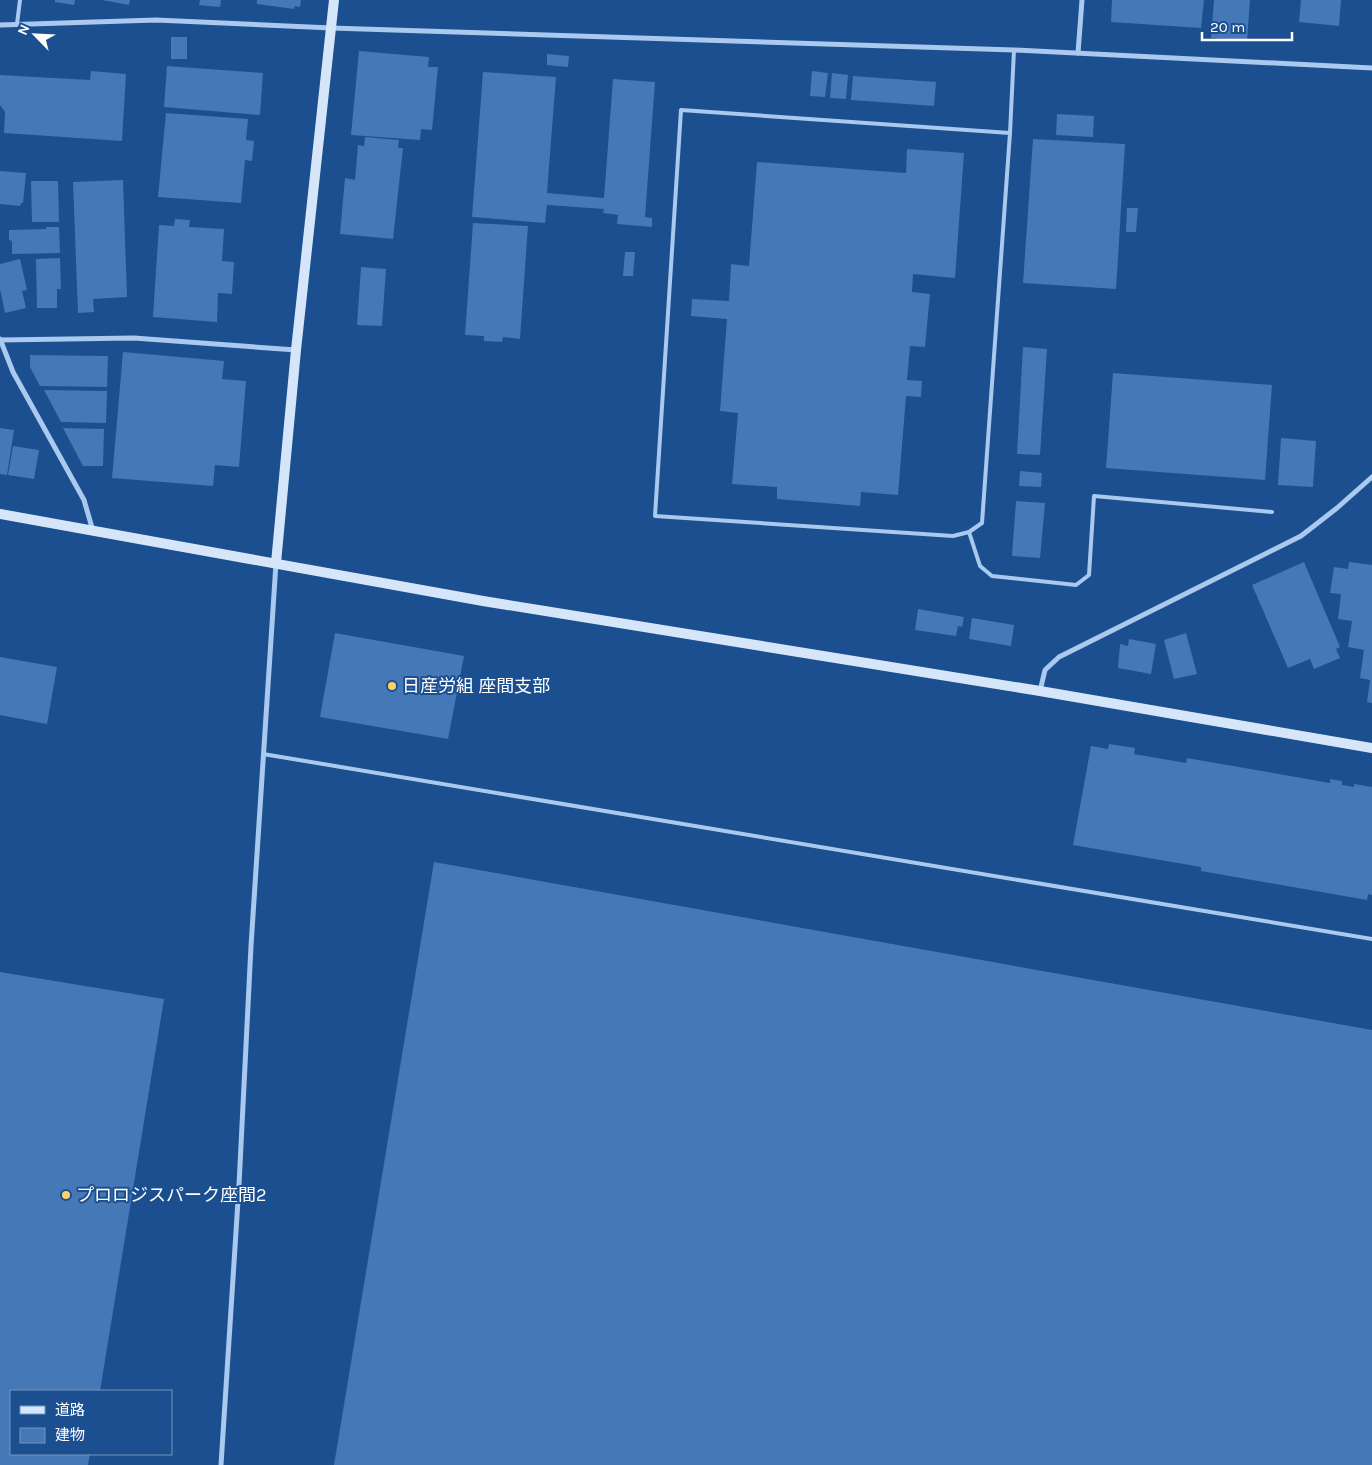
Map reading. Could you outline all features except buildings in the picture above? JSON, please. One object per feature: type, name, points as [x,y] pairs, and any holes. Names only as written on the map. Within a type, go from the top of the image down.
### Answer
[{"type":"street","points":[[221,1465],[239,1185],[251,946],[276,563],[296,350],[334,0]]},
{"type":"street","points":[[1078,53],[1082,0]]},
{"type":"street","points":[[0,25],[156,20],[331,28],[1014,50],[1372,68]]},
{"type":"street","points":[[93,531],[84,500],[14,372],[0,340],[134,338],[296,350]]},
{"type":"street","points":[[1040,691],[1046,670],[1059,657],[1301,536],[1372,477]]},
{"type":"street","points":[[0,514],[483,601],[1040,691],[1372,748]]},
{"type":"lane","points":[[17,24],[20,0]]},
{"type":"lane","points":[[1010,133],[681,110],[655,516],[953,536],[969,532],[982,524],[1010,133],[1014,50]]},
{"type":"lane","points":[[969,532],[980,566],[992,576],[1076,585],[1089,575],[1094,496],[1272,512]]},
{"type":"lane","points":[[263,754],[1372,938]]},
{"type":"place","name":"日産労組 座間支部","points":[[392,686]]},
{"type":"place","name":"プロロジスパーク座間2","points":[[66,1195]]}]
